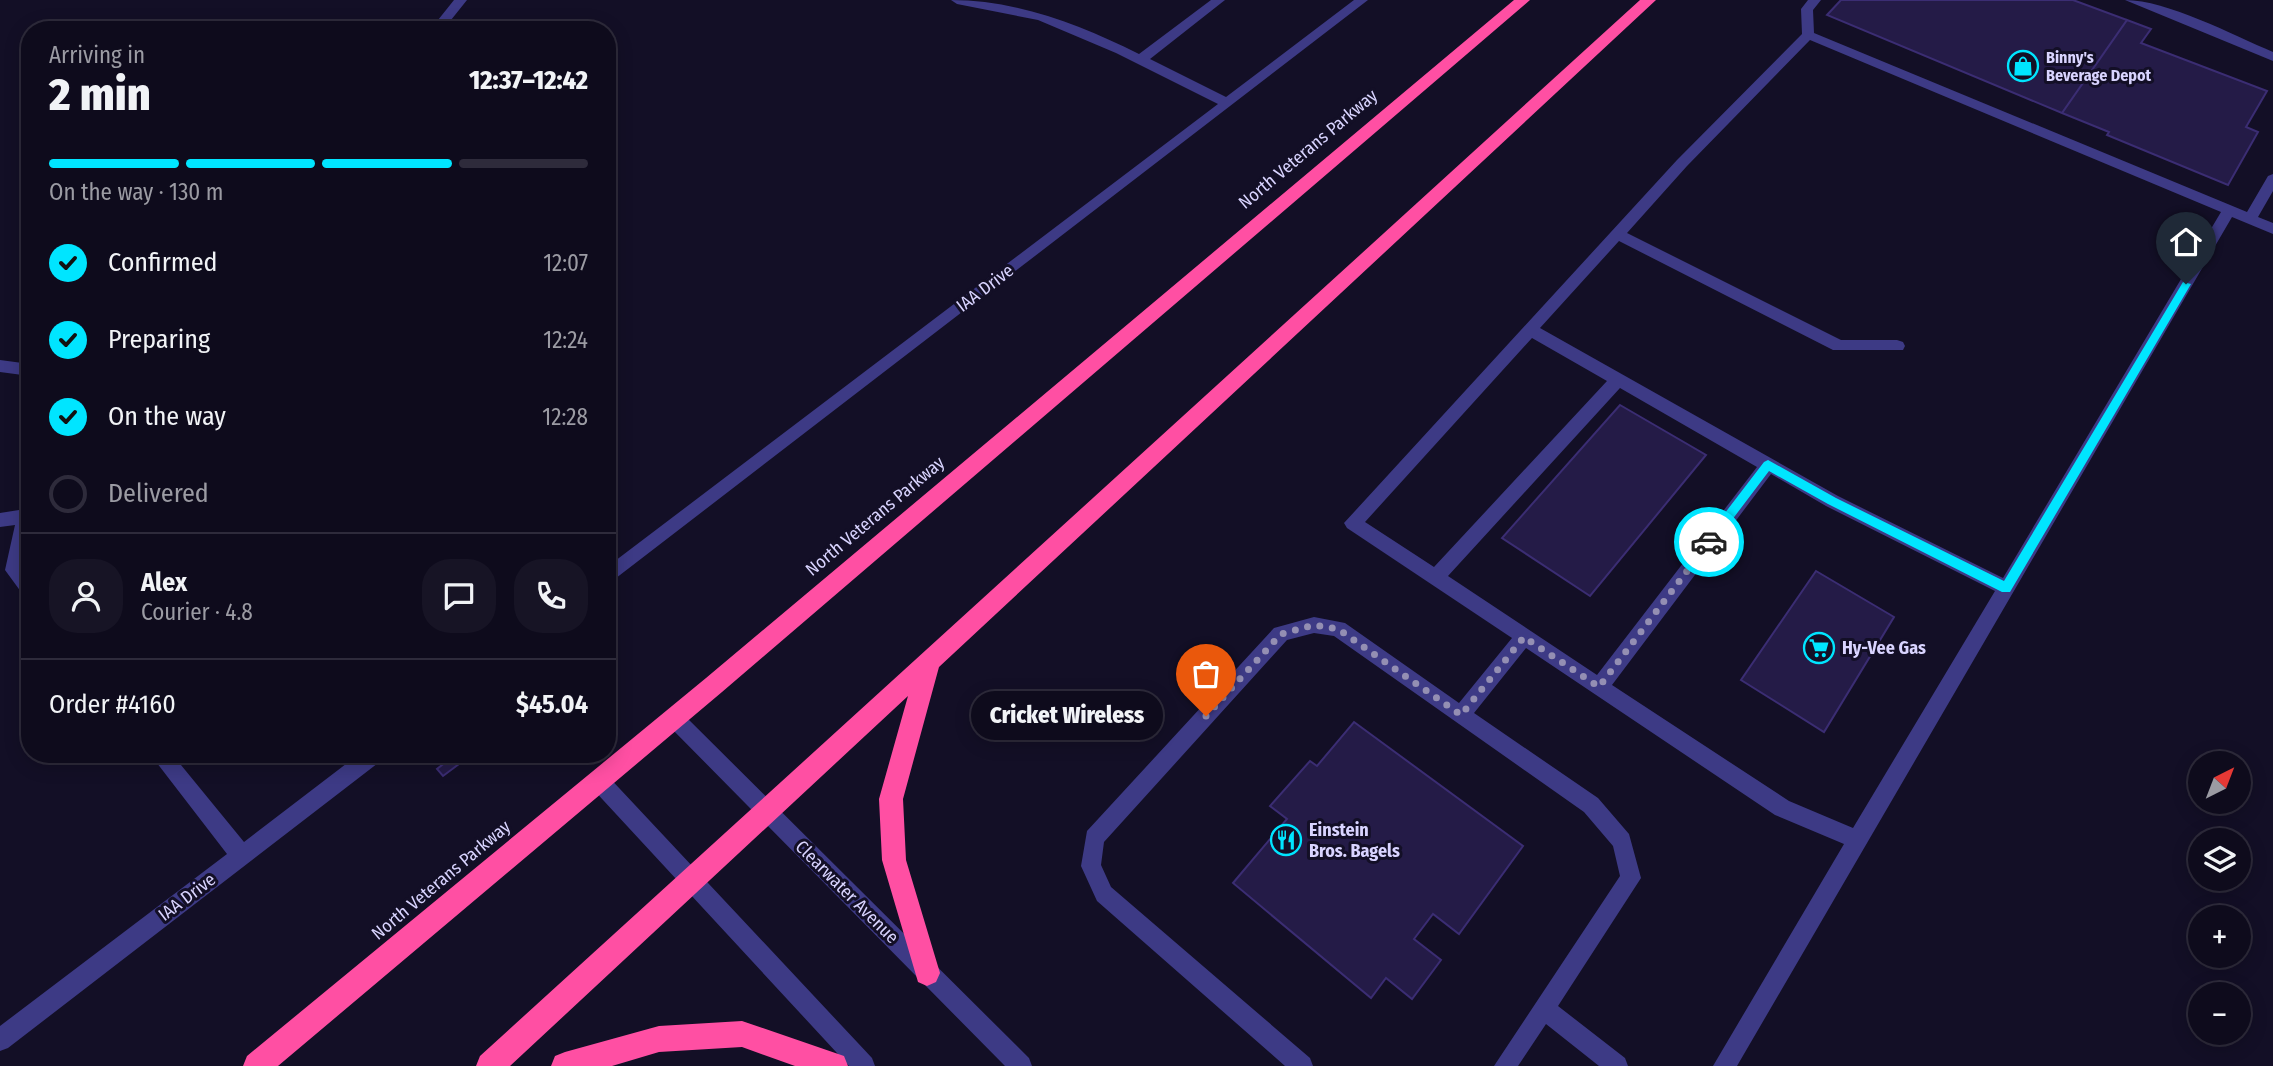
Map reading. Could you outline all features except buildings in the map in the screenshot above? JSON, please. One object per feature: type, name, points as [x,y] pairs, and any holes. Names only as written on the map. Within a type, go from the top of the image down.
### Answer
[{"type":"highway","name":"North Veterans Parkway","points":[[257,1066],[674,718],[1523,0]]},
{"type":"highway","points":[[490,1066],[1649,0]]},
{"type":"highway","points":[[927,972],[894,860],[891,799],[929,662]]},
{"type":"highway","points":[[565,1066],[659,1040],[742,1034],[834,1066]]},
{"type":"street","points":[[444,21],[461,0]]},
{"type":"street","points":[[957,0],[1041,17],[1140,60],[1227,103]]},
{"type":"street","points":[[1140,60],[1219,0]]},
{"type":"street","name":"IAA Drive","points":[[616,570],[1362,0]]},
{"type":"street","points":[[1815,0],[1807,9],[1808,35],[1617,234],[1353,523],[1782,808],[1857,840]]},
{"type":"street","points":[[2130,0],[2214,31],[2273,57]]},
{"type":"street","points":[[1808,35],[2273,229]]},
{"type":"street","points":[[2250,219],[2273,178]]},
{"type":"street","points":[[1724,1066],[2229,210]]},
{"type":"street","points":[[1617,234],[1839,346],[1897,346]]},
{"type":"street","points":[[1531,330],[1832,501],[2006,588]]},
{"type":"street","points":[[0,366],[21,369]]},
{"type":"street","points":[[1435,578],[1618,380]]},
{"type":"street","points":[[1599,687],[1768,465]]},
{"type":"street","points":[[0,520],[21,517]]},
{"type":"street","points":[[21,536],[14,570],[21,579]]},
{"type":"street","points":[[1302,1066],[1104,894],[1091,866],[1094,838],[1281,634],[1314,625],[1338,629],[1591,805],[1622,841],[1631,878],[1505,1066]]},
{"type":"street","points":[[1461,715],[1524,637]]},
{"type":"street","name":"Clearwater Avenue","points":[[674,718],[1021,1066]]},
{"type":"street","points":[[167,763],[242,856]]},
{"type":"street","name":"IAA Drive","points":[[0,1040],[363,763]]},
{"type":"street","points":[[598,780],[864,1066]]},
{"type":"street","points":[[1544,1009],[1617,1066]]},
{"type":"way so far","points":[[1206,716],[1281,634],[1314,625],[1338,629],[1461,715],[1524,637],[1599,687],[1709,542]]},
{"type":"place","name":"Binny's Beverage Depot","points":[[2023,66]]},
{"type":"place","name":"Hy-Vee Gas","points":[[1819,648]]},
{"type":"place","name":"Cricket Wireless","points":[[1206,716]]},
{"type":"place","name":"Einstein Bros. Bagels","points":[[1286,840]]},
{"type":"route","points":[[1709,542],[1768,465],[1832,501],[2006,588],[2186,284]]}]
